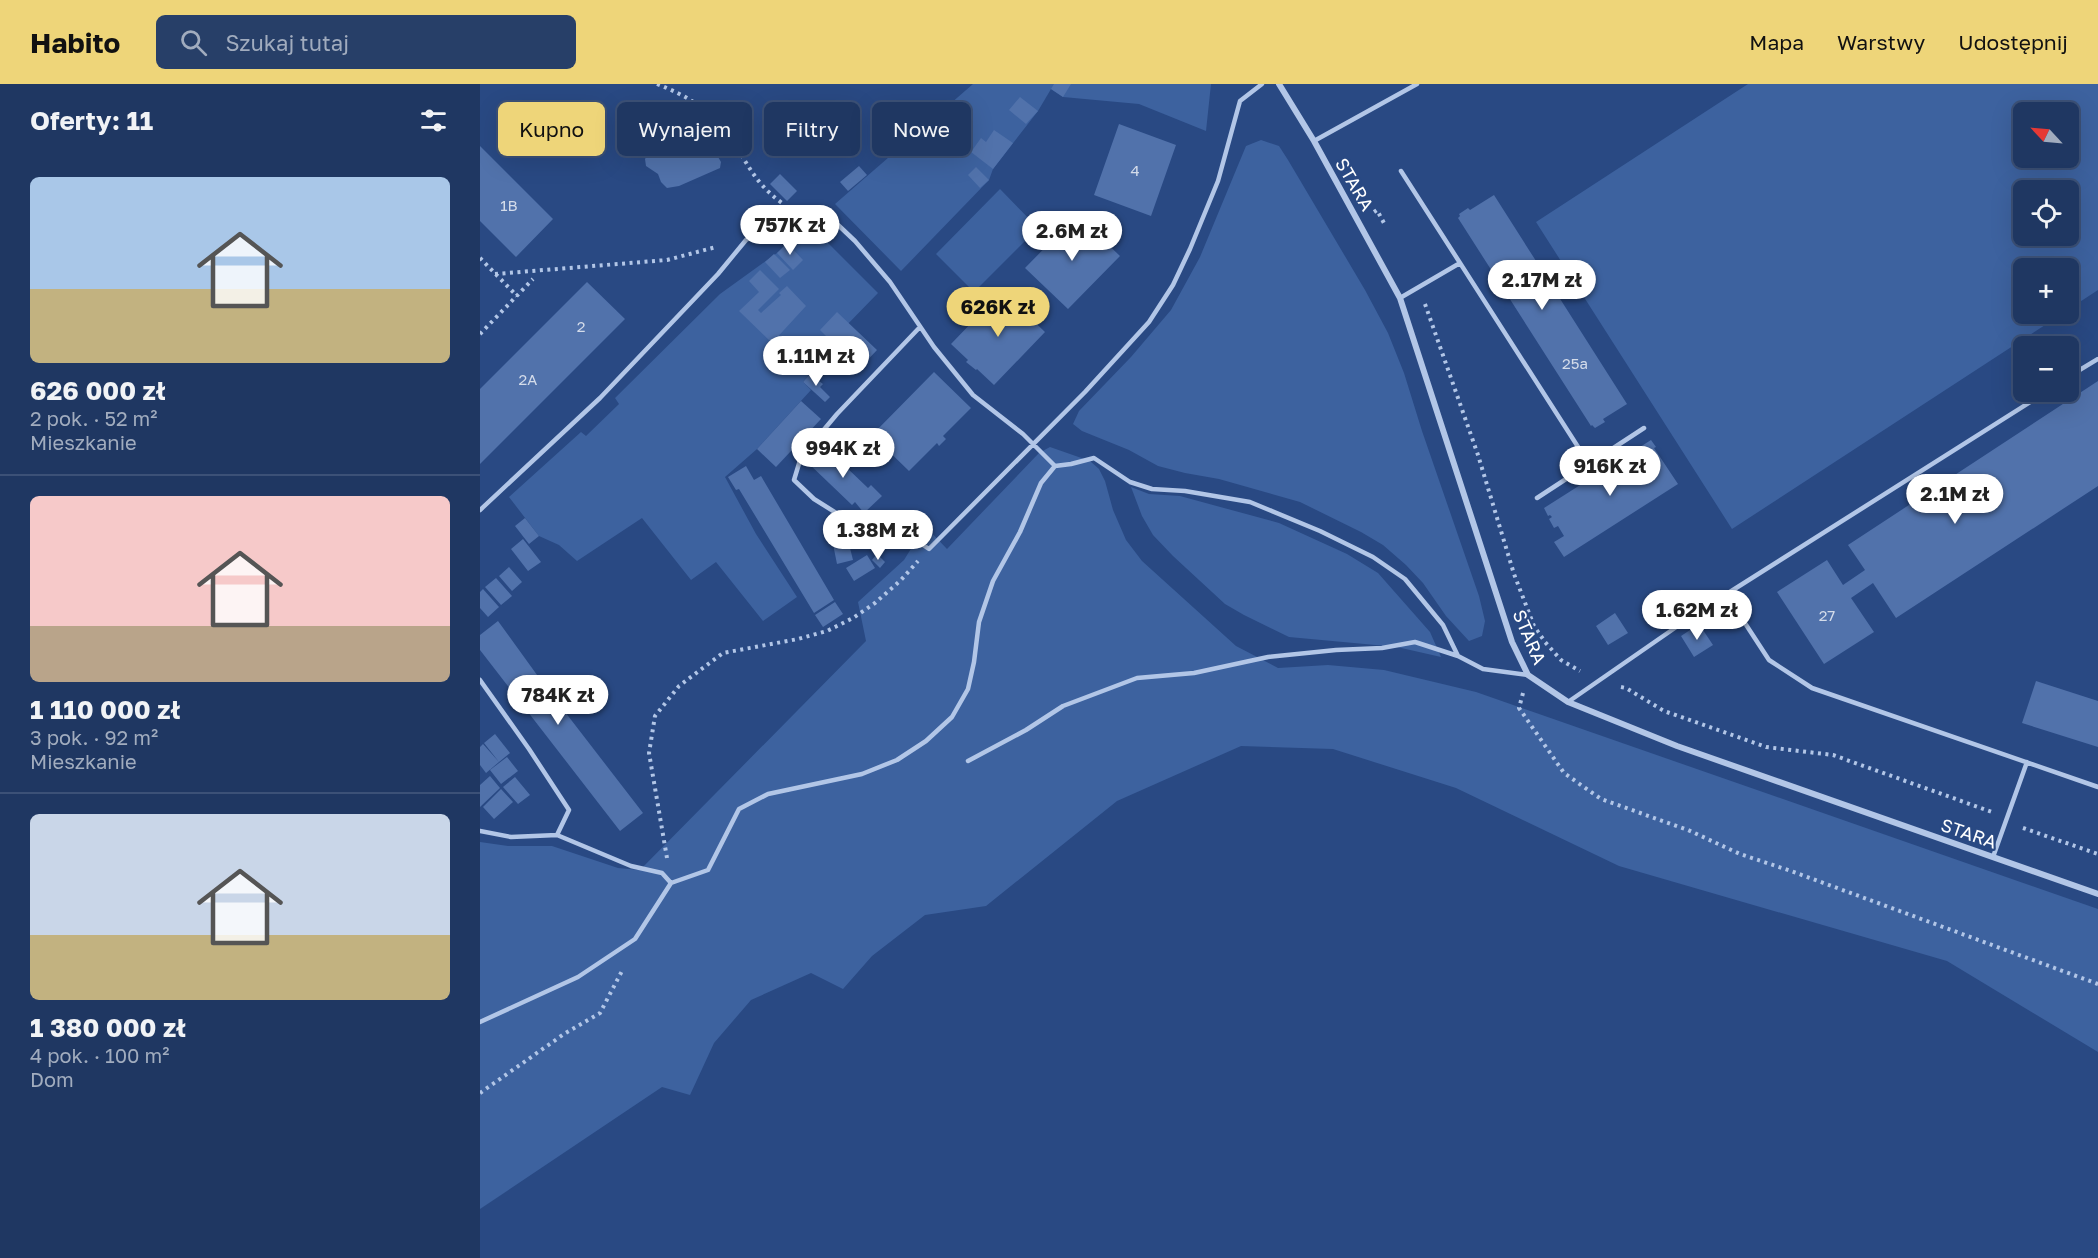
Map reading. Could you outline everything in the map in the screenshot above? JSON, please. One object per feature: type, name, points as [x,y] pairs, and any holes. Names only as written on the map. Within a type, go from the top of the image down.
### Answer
[{"type":"street","name":"STARA","points":[[1279,84],[1314,141],[1400,298],[1512,642],[1528,675],[1568,702],[1677,746],[2098,894]]},
{"type":"lane","points":[[920,327],[837,414],[801,457],[794,480],[814,499],[849,521],[902,531],[929,549],[1085,392],[1149,322],[1173,285],[1218,181],[1240,101],[1262,84]]},
{"type":"lane","points":[[1314,141],[1417,84]]},
{"type":"lane","points":[[1401,171],[1589,464]]},
{"type":"lane","points":[[480,510],[600,398],[718,274],[746,240],[774,224],[800,215],[817,214],[836,223],[855,241],[890,282],[934,347],[974,395],[1023,434],[1055,466]]},
{"type":"lane","points":[[1400,298],[1460,263]]},
{"type":"lane","points":[[2079,370],[2098,358]]},
{"type":"lane","points":[[1568,702],[1695,614],[2030,402]]},
{"type":"lane","points":[[1538,498],[1644,428]]},
{"type":"lane","points":[[480,1022],[578,977],[635,939],[671,884],[708,870],[739,809],[768,794],[862,774],[897,760],[926,741],[952,717],[968,688],[974,663],[979,622],[993,580],[1020,532],[1041,483],[1055,466],[1094,458],[1130,482],[1152,489],[1185,491],[1250,502],[1373,556],[1405,579],[1443,625],[1458,656]]},
{"type":"lane","points":[[1726,594],[1769,660],[1812,688],[2098,787]]},
{"type":"lane","points":[[968,761],[1063,706],[1137,678],[1194,673],[1268,657],[1382,648],[1415,642],[1458,656],[1483,669],[1528,675]]},
{"type":"lane","points":[[480,680],[529,748],[569,810],[557,835]]},
{"type":"lane","points":[[1993,857],[2027,762]]},
{"type":"lane","points":[[480,831],[511,837],[557,835],[631,866],[663,873],[671,884]]},
{"type":"path","points":[[657,84],[686,95],[703,109],[725,131],[752,174],[773,196],[800,215]]},
{"type":"path","points":[[1359,222],[1377,210],[1387,230]]},
{"type":"path","points":[[495,274],[667,260],[746,240]]},
{"type":"path","points":[[480,258],[517,296]]},
{"type":"path","points":[[480,334],[533,279]]},
{"type":"path","points":[[1417,288],[1426,306],[1471,434],[1514,574],[1534,626],[1561,660],[1596,682],[1626,688],[1664,711],[1766,747],[1833,755],[2098,854]]},
{"type":"path","points":[[663,873],[668,855],[649,753],[655,716],[679,686],[723,653],[750,646],[798,639],[826,631],[853,618],[875,603],[901,580],[929,549]]},
{"type":"path","points":[[1528,675],[1519,708],[1564,773],[1602,799],[1688,830],[1740,854],[1978,938],[2098,984]]},
{"type":"path","points":[[480,1093],[564,1034],[600,1014],[621,974],[635,939]]},
{"type":"shaded area","points":[[973,84],[1211,84],[1206,131],[1139,104],[1063,97],[1051,89],[1038,111],[993,169],[989,180],[901,271],[835,204],[890,156],[971,156],[971,102],[952,102]]},
{"type":"shaded area","points":[[1748,84],[2098,84],[2098,290],[2079,302],[2079,258],[2013,258],[2013,324],[2047,324],[2028,336],[2013,336],[2013,346],[1732,529],[1536,222]]},
{"type":"shaded area","points":[[1261,140],[1279,146],[1388,333],[1404,373],[1479,596],[1485,621],[1482,636],[1469,641],[1406,565],[1383,545],[1361,532],[1300,502],[1219,479],[1158,466],[1129,450],[1082,431],[1073,424],[1079,411],[1131,357],[1171,310],[1200,257],[1246,146]]},
{"type":"shaded area","points":[[1000,189],[1038,228],[974,292],[936,254]]},
{"type":"shaded area","points":[[810,225],[878,293],[805,368],[810,374],[803,382],[811,390],[757,449],[725,477],[756,534],[797,597],[763,621],[716,562],[691,580],[642,518],[577,561],[559,545],[539,536],[509,497],[581,432],[586,436],[619,404],[615,398],[720,294],[777,253]]},
{"type":"shaded area","points":[[1050,447],[1090,461],[1099,469],[1126,540],[1142,561],[1236,646],[1278,668],[1328,665],[1384,670],[1476,692],[2098,909],[2098,1052],[1947,961],[1619,866],[1456,788],[1333,749],[1241,746],[1117,801],[986,906],[925,915],[872,956],[843,989],[811,973],[751,1000],[714,1043],[690,1095],[662,1087],[480,1209],[480,842],[508,846],[552,846],[618,868],[640,870],[866,641],[858,602],[904,560],[925,526],[947,549],[1039,453]]},
{"type":"shaded area","points":[[1131,487],[1149,494],[1180,496],[1279,523],[1347,554],[1378,573],[1430,632],[1441,657],[1397,647],[1289,637],[1244,615],[1225,604],[1153,535],[1142,516]]},
{"type":"building","points":[[1054,84],[1071,84],[1063,97],[1051,89]]},
{"type":"building","points":[[1020,97],[1038,111],[1026,124],[1009,110]]},
{"type":"building","points":[[1119,124],[1176,145],[1151,216],[1094,195]]},
{"type":"building","points":[[994,130],[1013,143],[993,169],[971,152],[981,138],[986,142]]},
{"type":"building","points":[[480,146],[553,219],[516,257],[480,221]]},
{"type":"building","points":[[647,156],[717,156],[721,162],[720,168],[679,186],[667,188],[661,182],[658,174],[646,166]]},
{"type":"building","points":[[859,166],[867,175],[848,191],[840,182]]},
{"type":"building","points":[[976,167],[989,180],[980,188],[968,175]]},
{"type":"building","points":[[780,174],[797,191],[787,201],[770,184]]},
{"type":"building","points":[[1494,195],[1627,404],[1603,419],[1605,422],[1595,428],[1591,426],[1458,218],[1459,214],[1468,208],[1470,210]]},
{"type":"building","points":[[1077,215],[1120,256],[1068,309],[1025,268]]},
{"type":"building","points":[[787,243],[803,260],[793,270],[777,253]]},
{"type":"building","points":[[774,254],[790,270],[780,278],[765,262]]},
{"type":"building","points":[[760,270],[779,289],[758,310],[761,313],[781,295],[779,293],[787,286],[806,306],[772,343],[739,311],[759,292],[749,281]]},
{"type":"building","points":[[587,282],[625,319],[480,464],[480,389]]},
{"type":"building","points":[[1002,291],[1045,332],[994,385],[966,362],[968,360],[951,344]]},
{"type":"building","points":[[837,312],[877,350],[859,369],[820,330]]},
{"type":"building","points":[[934,372],[971,408],[943,436],[946,439],[939,446],[937,443],[909,471],[872,435]]},
{"type":"building","points":[[810,374],[823,384],[820,387],[830,397],[825,402],[803,382]]},
{"type":"building","points":[[2098,381],[2098,486],[1896,618],[1873,583],[1851,598],[1874,632],[1824,664],[1777,592],[1827,560],[1843,585],[1865,570],[1848,545],[2066,402],[2079,402],[2079,393]]},
{"type":"building","points":[[801,401],[821,419],[776,467],[757,449]]},
{"type":"building","points":[[1651,440],[1678,484],[1564,557],[1554,542],[1564,536],[1558,526],[1554,528],[1549,519],[1552,517],[1548,516],[1544,508]]},
{"type":"building","points":[[822,444],[868,488],[871,485],[882,496],[864,513],[855,502],[852,505],[806,461]]},
{"type":"building","points":[[746,466],[754,480],[761,476],[834,600],[814,613],[739,489],[736,490],[728,477]]},
{"type":"building","points":[[525,518],[539,536],[529,544],[515,526]]},
{"type":"building","points":[[847,536],[853,560],[837,564],[832,539]]},
{"type":"building","points":[[523,539],[541,562],[528,571],[511,549]]},
{"type":"building","points":[[877,554],[885,562],[880,568],[872,560]]},
{"type":"building","points":[[867,555],[875,568],[854,581],[846,568]]},
{"type":"building","points":[[509,567],[522,582],[512,591],[499,576]]},
{"type":"building","points":[[496,578],[512,596],[501,605],[485,587]]},
{"type":"building","points":[[483,589],[499,607],[488,617],[480,608],[480,592]]},
{"type":"building","points":[[835,602],[843,614],[823,627],[815,615]]},
{"type":"building","points":[[1615,613],[1628,633],[1608,645],[1596,626]]},
{"type":"building","points":[[498,621],[643,813],[620,831],[480,650],[480,635]]},
{"type":"building","points":[[1699,624],[1713,645],[1694,657],[1681,636]]},
{"type":"building","points":[[2036,681],[2098,701],[2098,747],[2022,723]]},
{"type":"building","points":[[495,734],[510,753],[499,762],[484,743]]},
{"type":"building","points":[[483,744],[499,762],[486,773],[480,765],[480,747]]},
{"type":"building","points":[[507,757],[518,771],[501,784],[490,770]]},
{"type":"building","points":[[490,776],[500,788],[480,807],[480,785]]},
{"type":"building","points":[[515,777],[530,795],[518,804],[503,787]]},
{"type":"building","points":[[501,789],[513,802],[494,819],[483,807]]}]
